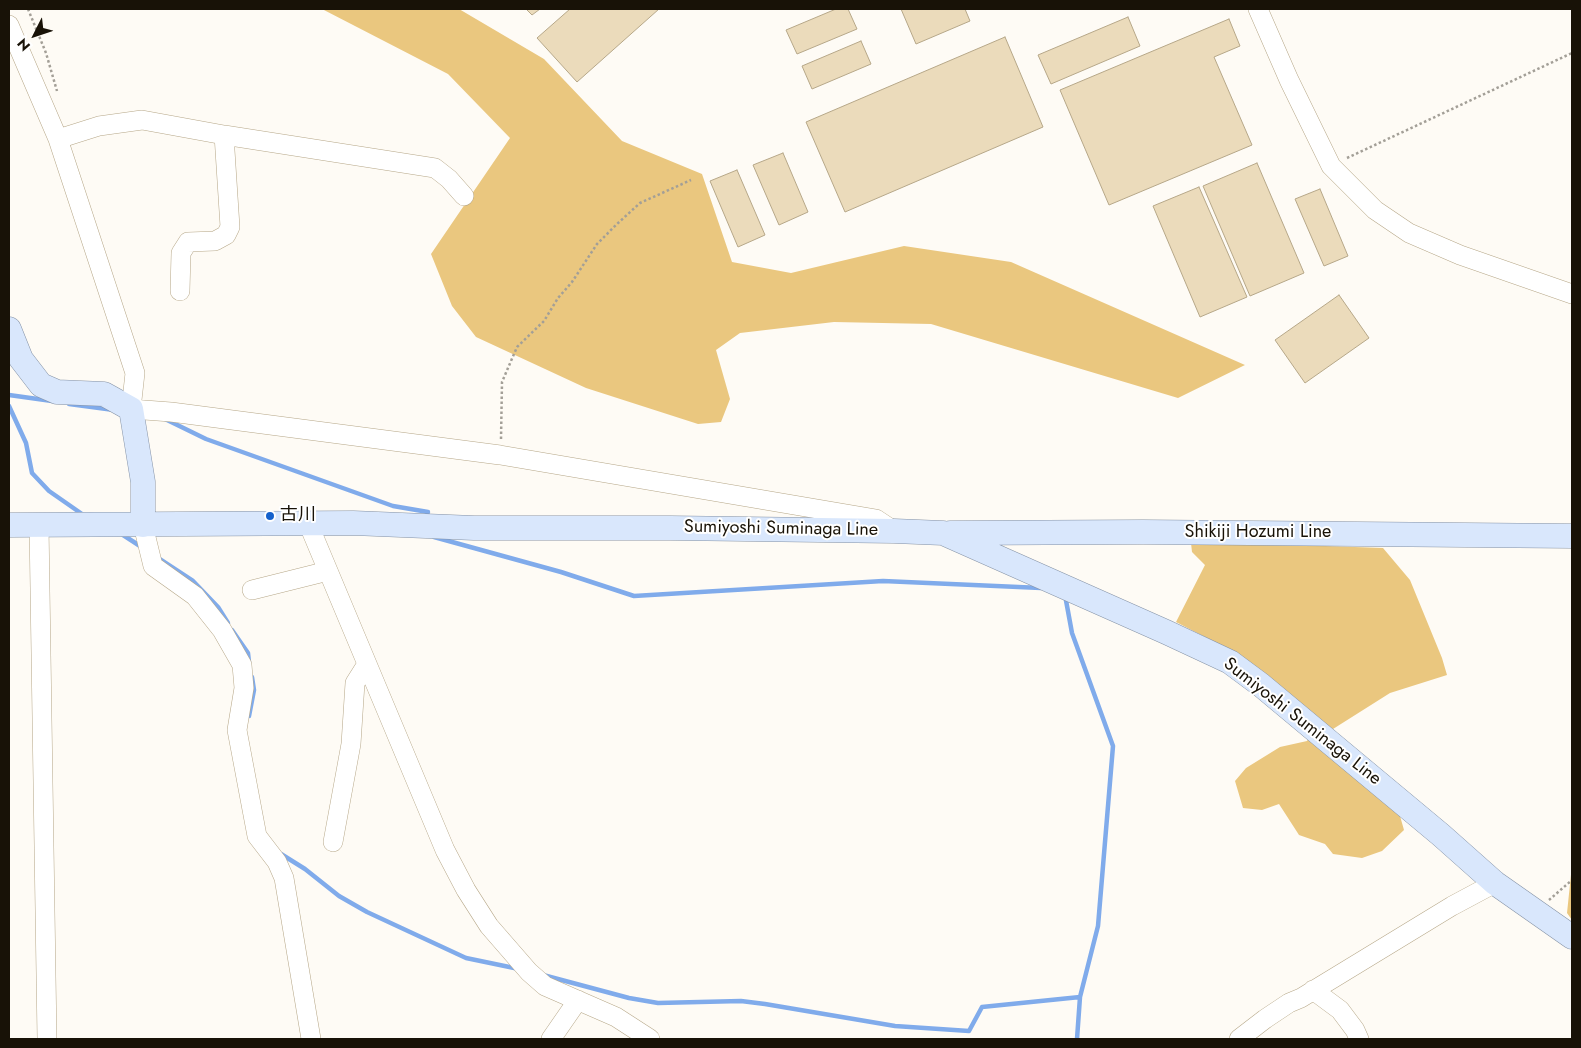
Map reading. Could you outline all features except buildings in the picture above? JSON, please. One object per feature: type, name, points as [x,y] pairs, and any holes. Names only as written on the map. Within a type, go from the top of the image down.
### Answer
[{"type":"main road","points":[[9,329],[21,359],[41,385],[57,392],[104,394],[130,409],[143,482],[143,525],[9,524]]},
{"type":"main road","name":"Sumiyoshi Suminaga Line","points":[[143,525],[353,523],[474,528],[894,530],[943,533],[1230,662],[1261,685],[1441,835],[1495,883],[1572,937]]},
{"type":"main road","name":"Shikiji Hozumi Line","points":[[943,533],[1153,532],[1572,536]]},
{"type":"street","points":[[1258,9],[1289,80],[1331,166],[1375,210],[1409,233],[1460,255],[1572,294]]},
{"type":"street","points":[[9,25],[58,139],[135,372],[130,409],[171,412],[500,455],[876,519],[894,530]]},
{"type":"street","points":[[58,139],[99,126],[142,120],[224,135],[435,168],[449,179],[464,196]]},
{"type":"street","points":[[180,291],[181,253],[188,242],[215,241],[226,235],[230,227],[224,135]]},
{"type":"street","points":[[308,524],[445,850],[488,926],[529,972],[545,986],[616,1017],[650,1039]]},
{"type":"street","points":[[39,525],[47,1039]]},
{"type":"street","points":[[143,525],[153,566],[195,596],[222,630],[242,665],[244,688],[237,730],[257,836],[277,862],[284,878],[311,1039]]},
{"type":"street","points":[[252,590],[328,572]]},
{"type":"street","points":[[333,842],[350,744],[355,684],[367,664]]},
{"type":"street","points":[[1239,1039],[1289,1003],[1452,906],[1495,883]]},
{"type":"street","points":[[1313,990],[1340,1010],[1356,1030],[1359,1039]]},
{"type":"street","points":[[551,1039],[578,1000]]},
{"type":"path","points":[[28,9],[46,53],[59,99]]},
{"type":"path","points":[[1331,166],[1572,53]]},
{"type":"path","points":[[500,455],[502,382],[517,347],[544,321],[558,298],[572,282],[597,244],[617,224],[640,203],[691,180]]},
{"type":"path","points":[[1532,908],[1542,905],[1572,880]]},
{"type":"shaded area","points":[[322,9],[459,9],[544,59],[622,141],[702,174],[732,262],[791,273],[904,246],[1011,262],[1245,365],[1178,398],[931,324],[834,322],[740,333],[716,350],[730,399],[721,422],[698,424],[586,388],[476,337],[452,306],[431,254],[510,138],[448,74]]},
{"type":"shaded area","points":[[1211,542],[1383,548],[1410,580],[1442,658],[1447,675],[1390,693],[1333,729],[1314,720],[1236,653],[1176,622],[1205,565],[1192,552],[1191,543]]},
{"type":"shaded area","points":[[1310,735],[1398,809],[1404,830],[1382,851],[1362,858],[1333,854],[1325,844],[1299,835],[1279,804],[1262,810],[1243,808],[1235,781],[1246,768],[1280,747],[1307,741]]},
{"type":"shaded area","points":[[1572,865],[1572,920],[1567,913]]},
{"type":"waterway","points":[[9,395],[52,401]]},
{"type":"waterway","points":[[69,404],[114,410]]},
{"type":"waterway","points":[[9,406],[26,443],[32,473],[49,491],[82,514]]},
{"type":"waterway","points":[[165,419],[206,439],[393,506],[428,512]]},
{"type":"waterway","points":[[120,533],[143,548]]},
{"type":"waterway","points":[[434,537],[561,572],[634,596],[883,581],[1041,588]]},
{"type":"waterway","points":[[158,558],[193,581],[218,607],[228,623]]},
{"type":"waterway","points":[[1065,595],[1072,633],[1113,746],[1098,926],[1080,997],[1077,1039]]},
{"type":"waterway","points":[[232,630],[248,653],[249,662]]},
{"type":"waterway","points":[[249,716],[254,690],[252,677]]},
{"type":"waterway","points":[[281,854],[305,869],[339,896],[367,912],[466,958],[519,969]]},
{"type":"waterway","points":[[543,975],[629,998],[658,1003],[741,1001],[895,1026],[969,1031],[982,1007],[1080,997]]},
{"type":"place","name":"古川","points":[[270,516]]}]
